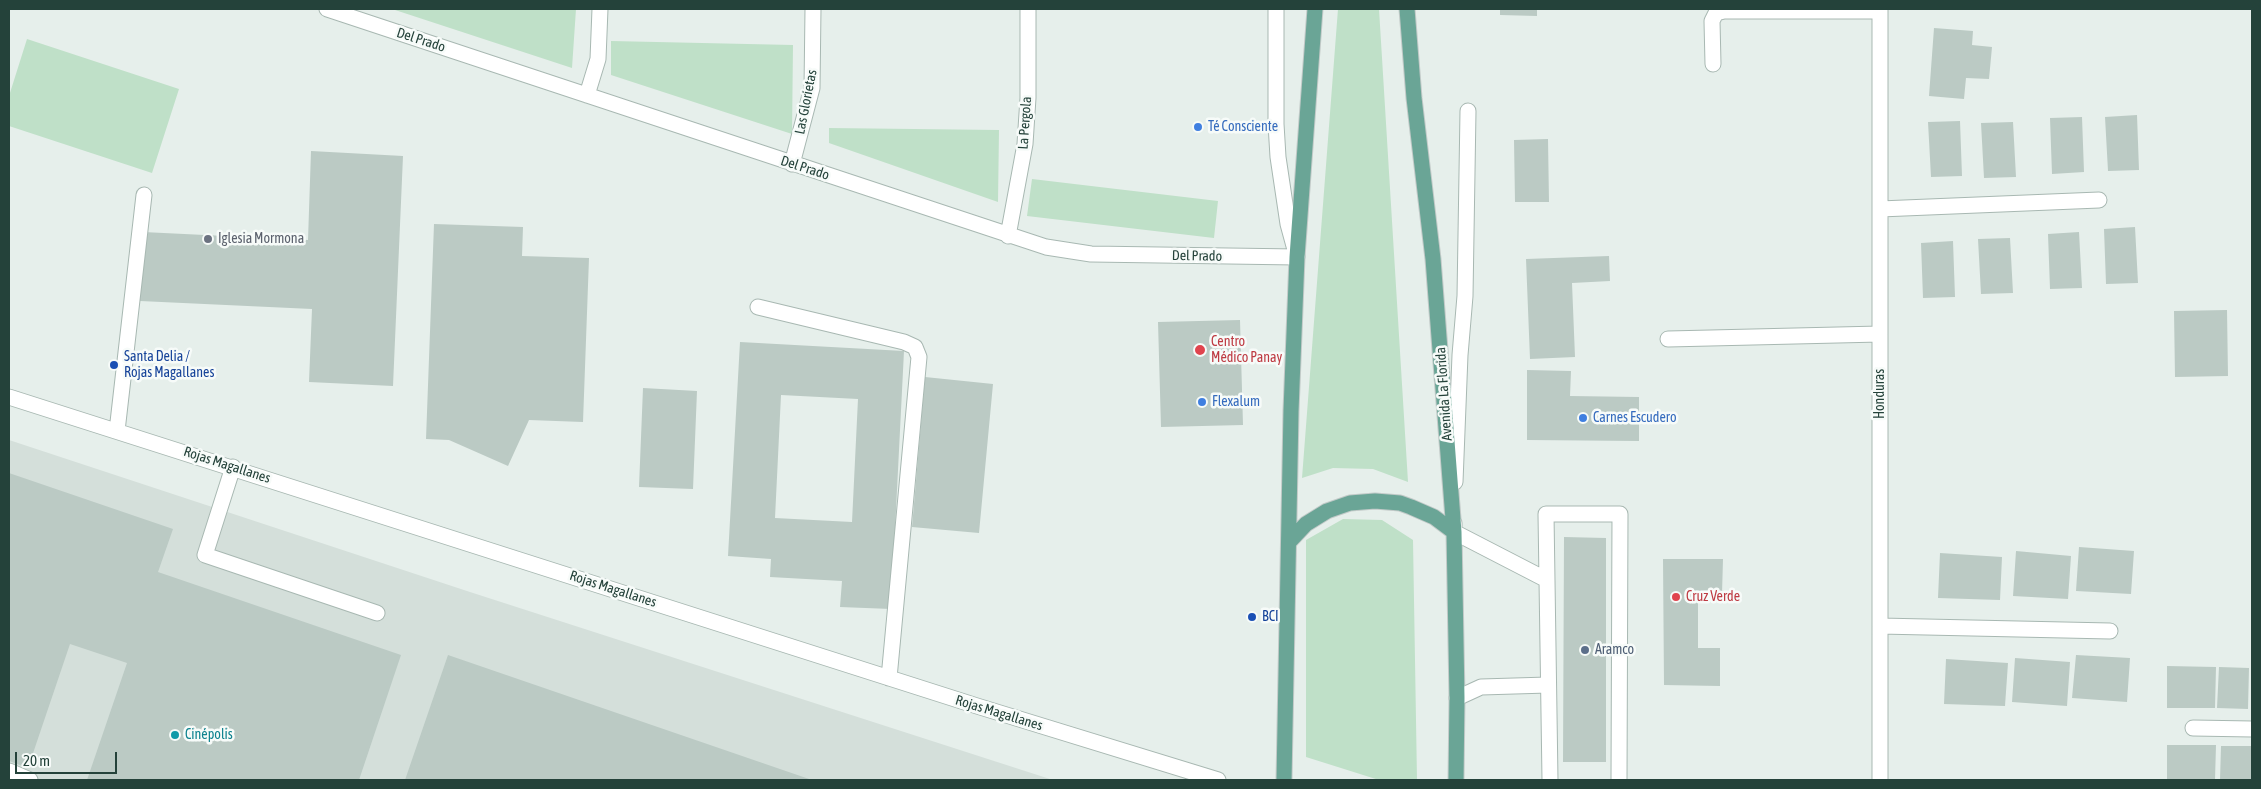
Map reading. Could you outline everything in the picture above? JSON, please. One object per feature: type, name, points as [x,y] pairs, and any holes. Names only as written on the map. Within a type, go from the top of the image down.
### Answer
[{"type":"main road","points":[[1284,780],[1296,258],[1316,9]]},
{"type":"main road","name":"Avenida La Florida","points":[[1407,9],[1414,98],[1433,259],[1454,532],[1457,698],[1456,780]]},
{"type":"main road","points":[[1289,542],[1306,524],[1327,512],[1350,503],[1375,500],[1411,506],[1434,517],[1454,532]]},
{"type":"street","name":"Del Prado","points":[[327,9],[1046,247],[1091,254],[1296,258]]},
{"type":"street","points":[[587,95],[598,59],[600,9]]},
{"type":"street","name":"Las Glorietas","points":[[792,164],[812,88],[813,9]]},
{"type":"street","name":"La Pergola","points":[[1008,236],[1025,144],[1028,98],[1028,9]]},
{"type":"street","points":[[1276,9],[1276,124],[1278,156],[1285,206],[1296,258]]},
{"type":"street","points":[[1713,64],[1712,21],[1716,13],[1724,11],[1880,10]]},
{"type":"street","name":"Honduras","points":[[1880,10],[1880,780]]},
{"type":"street","points":[[1468,112],[1465,287],[1460,355],[1454,532],[1547,580]]},
{"type":"street","points":[[117,431],[144,195]]},
{"type":"street","points":[[1880,209],[2099,200]]},
{"type":"street","points":[[758,307],[904,342],[915,348],[919,357],[889,678]]},
{"type":"street","points":[[1668,339],[1880,334]]},
{"type":"street","name":"Rojas Magallanes","points":[[9,396],[889,678],[1218,780]]},
{"type":"street","points":[[233,467],[205,554],[377,613]]},
{"type":"street","points":[[1550,780],[1546,514],[1620,514],[1619,780]]},
{"type":"street","points":[[1880,626],[2110,631]]},
{"type":"street","points":[[1457,698],[1481,687],[1548,685]]},
{"type":"street","points":[[2193,728],[2252,729]]},
{"type":"street","points":[[9,771],[26,779]]},
{"type":"shaded area","points":[[9,440],[470,592],[1053,780],[9,780]]},
{"type":"green space","points":[[392,9],[576,9],[572,68]]},
{"type":"green space","points":[[1338,9],[1379,9],[1408,482],[1373,469],[1333,468],[1302,478]]},
{"type":"green space","points":[[27,39],[179,89],[152,173],[9,126],[9,96]]},
{"type":"green space","points":[[611,41],[793,45],[792,134],[611,75]]},
{"type":"green space","points":[[829,128],[999,130],[998,202],[829,143]]},
{"type":"green space","points":[[1032,179],[1218,201],[1214,238],[1027,216]]},
{"type":"green space","points":[[1343,519],[1382,520],[1413,540],[1417,780],[1379,780],[1306,757],[1306,540]]},
{"type":"building","points":[[1500,9],[1537,9],[1537,16],[1500,15]]},
{"type":"building","points":[[1934,28],[1973,31],[1972,45],[1992,47],[1989,79],[1966,78],[1964,99],[1929,96]]},
{"type":"building","points":[[2137,115],[2139,170],[2108,171],[2105,117]]},
{"type":"building","points":[[2082,117],[2084,172],[2052,174],[2050,118]]},
{"type":"building","points":[[1960,121],[1962,176],[1931,177],[1928,122]]},
{"type":"building","points":[[2013,122],[2016,177],[1984,178],[1981,123]]},
{"type":"building","points":[[1548,139],[1549,202],[1515,202],[1514,140]]},
{"type":"building","points":[[311,151],[403,156],[393,386],[309,382],[312,309],[140,301],[143,232],[308,240]]},
{"type":"building","points":[[434,224],[523,227],[522,256],[589,258],[583,422],[529,420],[508,466],[449,440],[426,439]]},
{"type":"building","points":[[2135,227],[2138,283],[2106,284],[2104,229]]},
{"type":"building","points":[[2079,232],[2082,288],[2050,289],[2048,234]]},
{"type":"building","points":[[2010,238],[2013,293],[1981,294],[1978,239]]},
{"type":"building","points":[[1953,241],[1955,297],[1923,298],[1921,243]]},
{"type":"building","points":[[1609,256],[1610,281],[1572,283],[1575,357],[1530,359],[1526,259]]},
{"type":"building","points":[[2227,310],[2228,376],[2175,377],[2174,311]]},
{"type":"building","points":[[1240,320],[1243,425],[1161,427],[1158,322]]},
{"type":"building","points":[[740,342],[904,351],[891,609],[840,607],[842,581],[770,577],[771,559],[728,556]],"holes":[[[781,395],[858,399],[852,522],[775,518]]]},
{"type":"building","name":"Carnes Escudero","points":[[1527,370],[1571,371],[1570,396],[1639,397],[1639,441],[1527,440]]},
{"type":"building","points":[[925,377],[993,384],[979,533],[912,527]]},
{"type":"building","points":[[643,388],[697,391],[693,489],[639,487]]},
{"type":"building","points":[[9,473],[173,529],[158,572],[401,655],[359,780],[87,780],[127,663],[70,644],[28,768],[9,761]]},
{"type":"building","name":"Aramco","points":[[1564,537],[1606,538],[1606,762],[1563,762]]},
{"type":"building","points":[[2079,547],[2134,551],[2131,594],[2076,591]]},
{"type":"building","points":[[2016,551],[2071,556],[2068,599],[2013,596]]},
{"type":"building","points":[[1940,553],[2002,557],[2000,600],[1938,598]]},
{"type":"building","points":[[1663,559],[1723,559],[1722,594],[1698,594],[1698,648],[1720,648],[1720,686],[1664,685]]},
{"type":"building","points":[[448,655],[812,780],[405,780]]},
{"type":"building","points":[[2076,655],[2130,658],[2127,702],[2072,698]]},
{"type":"building","points":[[2015,658],[2070,662],[2067,706],[2012,702]]},
{"type":"building","points":[[1946,659],[2008,663],[2005,706],[1944,704]]},
{"type":"building","points":[[2167,666],[2216,667],[2215,708],[2167,708]]},
{"type":"building","points":[[2219,667],[2249,668],[2248,709],[2217,708]]},
{"type":"building","points":[[2167,745],[2216,745],[2215,780],[2167,780]]},
{"type":"building","points":[[2221,746],[2252,746],[2251,780],[2220,780]]},
{"type":"place","name":"Té Consciente","points":[[1198,127]]},
{"type":"place","name":"Iglesia Mormona","points":[[208,239]]},
{"type":"place","name":"Centro Médico Panay","points":[[1200,350]]},
{"type":"place","name":"Santa Delia / Rojas Magallanes","points":[[114,365]]},
{"type":"place","name":"Flexalum","points":[[1202,402]]},
{"type":"place","name":"Carnes Escudero","points":[[1583,418]]},
{"type":"place","name":"Cruz Verde","points":[[1676,597]]},
{"type":"place","name":"BCI","points":[[1252,617]]},
{"type":"place","name":"Aramco","points":[[1585,650]]},
{"type":"place","name":"Cinépolis","points":[[175,735]]}]
